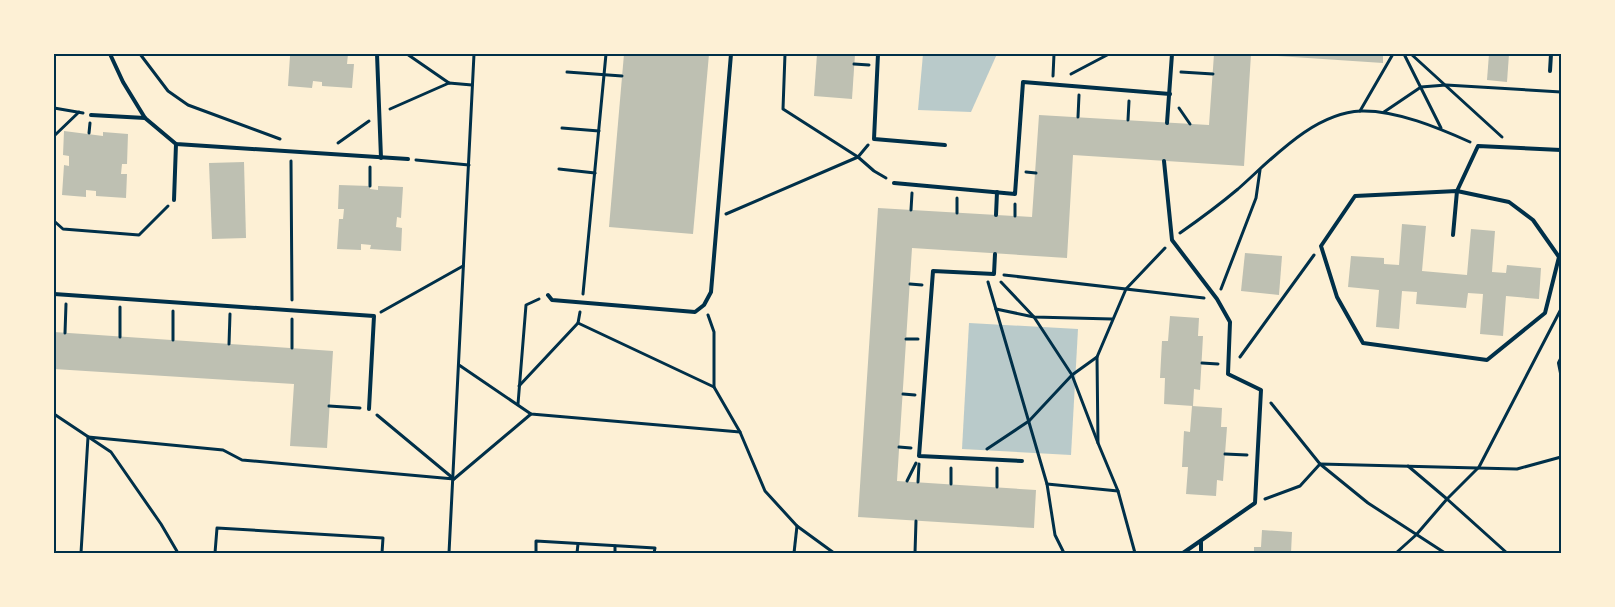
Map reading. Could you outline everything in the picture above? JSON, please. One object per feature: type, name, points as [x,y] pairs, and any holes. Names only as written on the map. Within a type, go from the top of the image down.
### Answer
[{"type":"lane","points":[[110,54],[123,82],[145,118],[176,144],[408,159]]},
{"type":"lane","points":[[377,54],[381,158]]},
{"type":"lane","points":[[548,295],[552,300],[695,312],[704,305],[711,292],[731,54]]},
{"type":"lane","points":[[878,54],[874,139],[945,145]]},
{"type":"lane","points":[[1168,123],[1172,54]]},
{"type":"lane","points":[[1550,71],[1551,54]]},
{"type":"lane","points":[[894,183],[1015,194],[1023,82],[1170,94]]},
{"type":"lane","points":[[91,115],[145,118]]},
{"type":"lane","points":[[174,200],[176,144]]},
{"type":"lane","points":[[1453,235],[1457,191],[1478,146],[1561,150]]},
{"type":"lane","points":[[1164,161],[1172,240],[1217,299],[1230,322],[1228,374],[1261,390],[1255,503],[1183,553]]},
{"type":"lane","points":[[1457,191],[1509,202],[1533,220],[1559,257],[1545,313],[1488,360],[1364,343],[1337,297],[1321,246],[1355,196],[1457,191]]},
{"type":"lane","points":[[996,215],[997,192]]},
{"type":"lane","points":[[995,254],[994,274],[933,271],[919,456],[1022,461]]},
{"type":"lane","points":[[54,294],[374,316],[369,409]]},
{"type":"lane","points":[[1561,359],[1559,363],[1561,373]]},
{"type":"lane","points":[[1201,541],[1201,553]]},
{"type":"path","points":[[140,54],[168,91],[188,105],[285,141]]},
{"type":"path","points":[[408,54],[449,83],[472,84]]},
{"type":"path","points":[[449,553],[474,54]]},
{"type":"path","points":[[519,386],[578,323],[585,286],[606,54]]},
{"type":"path","points":[[785,54],[783,109],[858,157],[874,171]]},
{"type":"path","points":[[1053,84],[1054,54]]},
{"type":"path","points":[[1053,84],[1109,54]]},
{"type":"path","points":[[1360,111],[1393,54]]},
{"type":"path","points":[[1404,54],[1442,129]]},
{"type":"path","points":[[1411,54],[1513,147]]},
{"type":"path","points":[[1171,71],[1213,74]]},
{"type":"path","points":[[567,72],[622,76]]},
{"type":"path","points":[[1384,112],[1421,87],[1446,84],[1561,92]]},
{"type":"path","points":[[1078,117],[1079,87]]},
{"type":"path","points":[[1128,120],[1129,91]]},
{"type":"path","points":[[54,108],[91,115]]},
{"type":"path","points":[[1098,443],[1097,357],[1126,289],[1172,240],[1221,203],[1304,132],[1329,118],[1360,111],[1384,112],[1442,129],[1478,146]]},
{"type":"path","points":[[54,136],[79,112]]},
{"type":"path","points":[[562,128],[599,131]]},
{"type":"path","points":[[718,218],[858,157],[874,139]]},
{"type":"path","points":[[291,152],[292,348]]},
{"type":"path","points":[[370,186],[371,157]]},
{"type":"path","points":[[408,159],[469,165]]},
{"type":"path","points":[[558,169],[595,173]]},
{"type":"path","points":[[994,274],[1217,299],[1256,198],[1260,170]]},
{"type":"path","points":[[911,210],[912,185]]},
{"type":"path","points":[[54,221],[63,229],[139,235],[174,200]]},
{"type":"path","points":[[1228,374],[1321,246]]},
{"type":"path","points":[[374,316],[464,266]]},
{"type":"path","points":[[986,274],[1047,484],[1055,535],[1064,553]]},
{"type":"path","points":[[994,274],[1034,317],[1072,375],[1118,491],[1135,553]]},
{"type":"path","points":[[65,333],[67,295]]},
{"type":"path","points":[[518,405],[526,305],[548,295]]},
{"type":"path","points":[[120,337],[121,298]]},
{"type":"path","points":[[173,302],[173,340]]},
{"type":"path","points":[[704,305],[714,332],[714,387],[740,432],[765,491],[797,526],[834,553]]},
{"type":"path","points":[[229,344],[230,306]]},
{"type":"path","points":[[996,309],[1034,317],[1112,319]]},
{"type":"path","points":[[1396,553],[1416,535],[1447,499],[1479,467],[1561,309]]},
{"type":"path","points":[[578,323],[714,387]]},
{"type":"path","points":[[972,459],[1029,421],[1072,375],[1097,357]]},
{"type":"path","points":[[1202,363],[1229,365]]},
{"type":"path","points":[[459,365],[531,414],[740,432]]},
{"type":"path","points":[[1261,390],[1320,464],[1368,502],[1445,553]]},
{"type":"path","points":[[329,406],[369,409],[454,479]]},
{"type":"path","points":[[54,414],[111,452],[161,524],[178,553]]},
{"type":"path","points":[[88,437],[223,450],[242,460],[454,479],[531,414]]},
{"type":"path","points":[[82,553],[88,437]]},
{"type":"path","points":[[1225,454],[1258,455]]},
{"type":"path","points":[[907,482],[919,456]]},
{"type":"path","points":[[918,482],[919,456]]},
{"type":"path","points":[[1255,503],[1300,486],[1320,464],[1517,469],[1561,457]]},
{"type":"path","points":[[951,484],[952,458]]},
{"type":"path","points":[[997,460],[997,487]]},
{"type":"path","points":[[1408,466],[1507,553]]},
{"type":"path","points":[[1047,484],[1118,491]]},
{"type":"path","points":[[915,553],[916,521]]},
{"type":"path","points":[[794,553],[797,526]]},
{"type":"path","points":[[215,553],[217,528],[383,538],[382,553]]},
{"type":"path","points":[[536,553],[536,541],[655,548],[654,553]]},
{"type":"path","points":[[577,553],[578,544]]},
{"type":"path","points":[[615,546],[615,553]]},
{"type":"shaded area","points":[[923,54],[997,54],[971,112],[918,110]]},
{"type":"shaded area","points":[[969,323],[1078,329],[1071,455],[962,449]]},
{"type":"building","points":[[295,54],[348,54],[347,64],[354,64],[352,88],[322,86],[322,82],[313,81],[312,88],[288,86],[290,56],[295,56]]},
{"type":"building","points":[[624,54],[709,54],[693,234],[609,227]]},
{"type":"building","points":[[817,54],[855,54],[852,99],[814,96]]},
{"type":"building","points":[[1214,54],[1251,54],[1244,166],[1073,155],[1067,258],[912,248],[897,481],[1036,490],[1034,528],[858,517],[878,208],[1032,217],[1039,115],[1209,125]]},
{"type":"building","points":[[1383,54],[1383,63],[1261,55]]},
{"type":"building","points":[[1489,54],[1509,54],[1507,82],[1487,80]]},
{"type":"building","points":[[64,131],[103,136],[103,132],[128,134],[127,164],[122,164],[121,174],[127,174],[126,198],[96,196],[96,191],[86,190],[86,197],[62,195],[64,165],[69,166],[69,156],[63,155]]},
{"type":"building","points":[[244,162],[246,238],[212,239],[209,163]]},
{"type":"building","points":[[339,185],[370,186],[370,189],[378,190],[378,186],[403,187],[401,218],[397,217],[396,227],[402,228],[401,251],[370,249],[371,245],[361,244],[361,250],[337,249],[339,219],[343,219],[344,209],[338,209]]},
{"type":"building","points":[[1402,224],[1426,226],[1422,271],[1467,275],[1471,229],[1495,231],[1492,272],[1506,273],[1507,265],[1541,268],[1539,299],[1506,296],[1503,336],[1480,334],[1483,294],[1468,293],[1466,308],[1416,304],[1417,292],[1402,291],[1399,329],[1376,327],[1379,290],[1348,287],[1351,256],[1384,258],[1384,264],[1399,265]]},
{"type":"building","points":[[1245,253],[1282,256],[1279,295],[1241,291]]},
{"type":"building","points":[[1170,316],[1199,318],[1198,336],[1203,336],[1200,390],[1194,389],[1193,406],[1164,404],[1165,378],[1160,378],[1162,341],[1168,341]]},
{"type":"building","points":[[54,332],[333,351],[327,448],[290,446],[294,384],[54,369]]},
{"type":"building","points":[[1192,406],[1222,408],[1221,427],[1227,427],[1223,481],[1217,480],[1216,496],[1186,494],[1188,467],[1182,467],[1184,431],[1190,432]]},
{"type":"building","points":[[1262,530],[1292,532],[1291,553],[1254,553],[1254,547],[1261,547]]},
{"type":"building","points":[[271,551],[285,552],[285,553],[271,553]]}]
